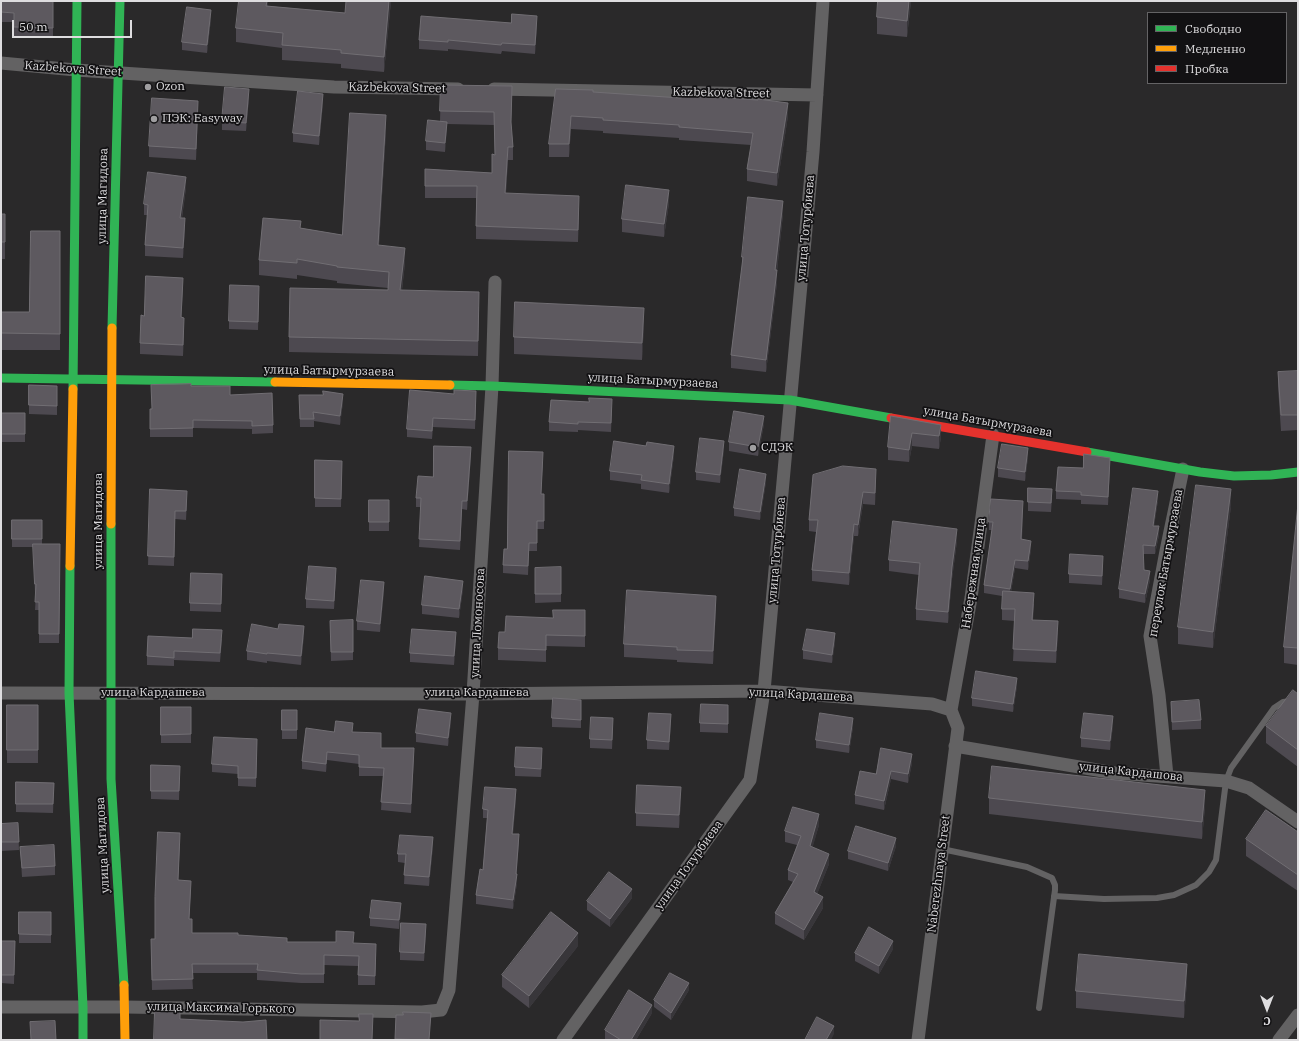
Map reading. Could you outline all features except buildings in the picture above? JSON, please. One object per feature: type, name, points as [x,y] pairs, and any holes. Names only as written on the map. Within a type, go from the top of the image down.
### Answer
[{"type":"main road","points":[[77,1],[69,693],[84,1007],[83,1040]]},
{"type":"main road","name":"улица Магидова","points":[[120,1],[111,379],[111,779],[125,1007],[125,1040]]},
{"type":"main road","name":"улица Батырмурзаева","points":[[1,378],[492,386],[790,400],[1183,469],[1234,476],[1271,475],[1298,472]]},
{"type":"street","name":"улица Тотурбиева","points":[[563,1040],[750,780],[764,691],[813,152],[823,1]]},
{"type":"street","name":"Kazbekova Street","points":[[1,63],[76,70],[334,87],[468,89]]},
{"type":"street","name":"Kazbekova Street","points":[[484,89],[817,94]]},
{"type":"street","name":"улица Ломоносова","points":[[441,1010],[449,990],[473,694],[492,386],[495,282]]},
{"type":"street","name":"Набережная улица","points":[[951,710],[971,598],[993,435]]},
{"type":"street","name":"переулок Батырмурзаева","points":[[1167,776],[1159,695],[1150,636],[1183,469]]},
{"type":"street","name":"улица Кардашева","points":[[1,693],[473,694],[764,691],[932,704],[951,710]]},
{"type":"street","name":"Naberezhnaya Street","points":[[918,1040],[958,728],[951,710]]},
{"type":"street","name":"улица Кардашова","points":[[955,746],[1115,773],[1226,781],[1249,788],[1298,822]]},
{"type":"street","name":"улица Максима Горького","points":[[1,1007],[125,1007],[422,1012],[441,1010]]},
{"type":"street","points":[[1279,1040],[1298,1015]]},
{"type":"lane","points":[[1054,896],[1104,899],[1157,898],[1174,895],[1196,885],[1209,872],[1216,860],[1226,781],[1231,768],[1274,708],[1283,702],[1298,700]]},
{"type":"lane","points":[[942,849],[1027,867],[1052,878],[1055,885],[1054,896],[1039,1008]]},
{"type":"traffic: fast","points":[[73,389],[77,1]]},
{"type":"traffic: fast","points":[[112,328],[120,1]]},
{"type":"traffic: fast","points":[[1,378],[275,382]]},
{"type":"traffic: fast","points":[[450,385],[790,400],[891,418]]},
{"type":"traffic: fast","points":[[1087,452],[1200,472],[1234,476],[1271,475],[1298,472]]},
{"type":"traffic: fast","points":[[111,524],[111,779],[124,985]]},
{"type":"traffic: fast","points":[[70,566],[69,693],[83,1007],[83,1040]]},
{"type":"traffic: slow","points":[[111,524],[112,328]]},
{"type":"traffic: slow","points":[[275,382],[450,385]]},
{"type":"traffic: slow","points":[[70,566],[73,389]]},
{"type":"traffic: slow","points":[[124,985],[125,1040]]},
{"type":"traffic: jam","points":[[891,418],[1087,452]]},
{"type":"place","name":"Ozon","points":[[148,87]]},
{"type":"place","name":"ПЭК: Easyway","points":[[154,119]]},
{"type":"place","name":"СДЭК","points":[[753,448]]}]
